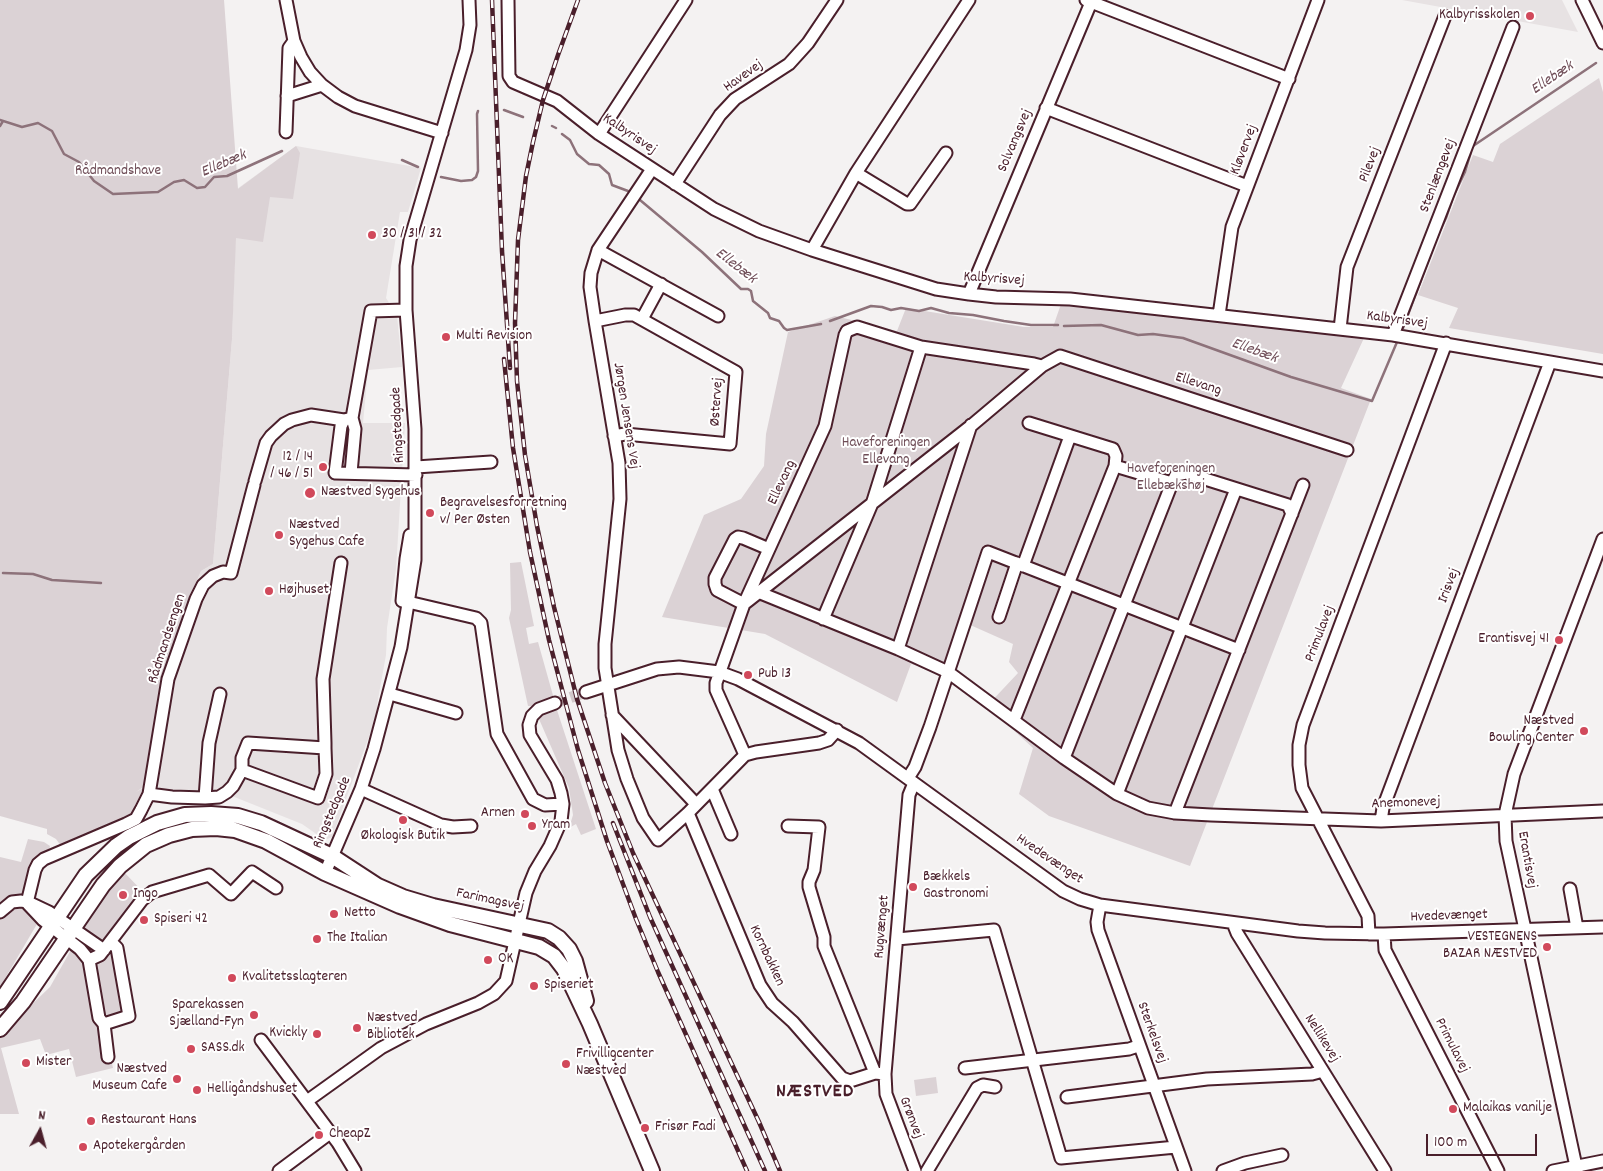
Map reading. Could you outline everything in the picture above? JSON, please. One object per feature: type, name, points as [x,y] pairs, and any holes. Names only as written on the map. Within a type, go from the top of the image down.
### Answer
[{"type":"main road","name":"Farimagsvej","points":[[61,928],[86,875],[116,846],[157,823],[185,816],[212,814],[238,816],[261,823],[332,856],[378,886],[403,897],[433,906],[548,931],[559,938],[569,949],[575,961],[590,1024]]},
{"type":"main road","name":"Farimagsvej","points":[[61,928],[120,866],[146,845],[169,835],[192,829],[216,828],[235,830],[252,835],[325,873],[400,906],[450,924],[539,947],[554,956],[564,969],[590,1024],[652,1171]]},
{"type":"main road","points":[[425,914],[501,931],[512,929],[519,924]]},
{"type":"main road","points":[[0,1002],[61,928]]},
{"type":"main road","points":[[0,1029],[23,1002],[61,928]]},
{"type":"main road","points":[[515,941],[526,936],[533,936],[551,944],[564,956],[582,984]]},
{"type":"street","points":[[286,0],[294,41],[310,72],[322,85],[338,97],[355,106],[442,132]]},
{"type":"street","name":"Ringstedgade","points":[[325,873],[361,789],[390,694],[401,647],[415,560],[416,471],[406,310],[406,275],[410,240],[466,50],[470,25],[469,0]]},
{"type":"street","name":"Kalbyrisvej","points":[[508,0],[509,76],[513,82],[557,101],[599,134],[714,208],[759,231],[812,250],[936,289],[996,297],[1070,299],[1392,335],[1603,371]]},
{"type":"street","points":[[599,134],[686,0]]},
{"type":"street","name":"Havevej","points":[[675,184],[720,114],[735,99],[788,64],[808,42],[837,0]]},
{"type":"street","points":[[812,250],[856,172],[969,0]]},
{"type":"street","name":"Kløvervej","points":[[1219,315],[1229,238],[1318,0]]},
{"type":"street","points":[[1582,0],[1603,44]]},
{"type":"street","points":[[1089,1],[1289,79]]},
{"type":"street","name":"Solvangsvej","points":[[969,294],[1089,1]]},
{"type":"street","name":"Pilevej","points":[[1340,329],[1348,267],[1445,16]]},
{"type":"street","name":"Stenlængevej","points":[[1392,335],[1513,27]]},
{"type":"street","points":[[286,132],[289,48],[294,41]]},
{"type":"street","points":[[288,96],[322,85]]},
{"type":"street","points":[[1046,108],[1247,186]]},
{"type":"street","points":[[856,172],[907,204],[910,204],[946,153]]},
{"type":"street","name":"Jørgen Jensens Vej","points":[[652,169],[598,250],[590,273],[595,321],[619,463],[620,499],[605,644],[608,685],[618,750],[627,779],[643,818],[658,840],[688,813]]},
{"type":"street","points":[[598,250],[718,316]]},
{"type":"street","points":[[642,319],[661,284]]},
{"type":"street","points":[[406,310],[371,311],[348,419],[342,426],[335,473],[390,474],[490,462]]},
{"type":"street","name":"Østervej","points":[[595,321],[625,315],[634,316],[736,372],[730,444],[625,434],[614,436]]},
{"type":"street","name":"Ellevang","points":[[745,755],[716,690],[716,682],[744,604],[825,426],[847,331],[857,327],[921,348],[1042,366]]},
{"type":"street","name":"Primulavej","points":[[1369,934],[1368,916],[1302,788],[1299,745],[1303,725],[1446,343]]},
{"type":"street","name":"Ellevang","points":[[823,619],[873,501],[921,348]]},
{"type":"street","name":"Ellevang","points":[[744,604],[972,425],[1042,366],[1060,356],[1347,450]]},
{"type":"street","name":"Irisvej","points":[[1381,821],[1383,808],[1550,362]]},
{"type":"street","name":"Rådmandsengen","points":[[28,903],[35,870],[44,859],[136,819],[149,794],[168,679],[196,599],[203,586],[213,576],[223,572],[231,573],[262,451],[266,443],[284,424],[292,420],[311,415],[348,419]]},
{"type":"street","points":[[348,419],[355,429],[351,473]]},
{"type":"street","points":[[1014,720],[1115,466],[1116,456],[1113,449],[1029,423]]},
{"type":"street","points":[[898,649],[972,425]]},
{"type":"street","points":[[999,617],[1070,436]]},
{"type":"street","points":[[1115,466],[1172,483]]},
{"type":"street","points":[[1064,758],[1176,475],[1186,473],[1288,505],[1292,514]]},
{"type":"street","points":[[1175,813],[1303,485]]},
{"type":"street","points":[[1117,794],[1236,488]]},
{"type":"street","points":[[395,670],[406,559],[415,506]]},
{"type":"street","points":[[744,604],[717,590],[715,578],[735,539],[738,537],[769,549]]},
{"type":"street","name":"Erantisvej","points":[[1576,1169],[1506,841],[1505,815],[1514,774],[1603,538]]},
{"type":"street","name":"Rugvænget","points":[[880,1074],[897,939],[911,781],[988,552],[1020,565]]},
{"type":"street","name":"Ringstedgade","points":[[242,770],[318,798],[326,774],[323,678],[341,563]]},
{"type":"street","points":[[1020,565],[1239,650]]},
{"type":"street","points":[[758,592],[898,649],[948,672]]},
{"type":"street","points":[[408,602],[476,618],[480,623],[497,734],[533,799],[545,805],[563,804]]},
{"type":"street","name":"Hvedevænget","points":[[586,692],[657,669],[680,667],[719,672],[738,679],[859,743],[1063,891],[1100,905],[1298,931],[1384,934],[1603,927]]},
{"type":"street","name":"Anemonevej","points":[[948,672],[1064,758],[1117,794],[1148,808],[1175,813],[1381,821],[1603,811]]},
{"type":"street","points":[[205,798],[209,743],[220,694]]},
{"type":"street","points":[[390,694],[456,713]]},
{"type":"street","points":[[306,1101],[381,1048],[422,1027],[478,1003],[494,994],[506,981],[526,893],[535,871],[550,846],[561,821],[563,804],[556,780],[530,734],[529,725],[532,716],[540,709],[555,703]]},
{"type":"street","points":[[612,715],[696,804]]},
{"type":"street","points":[[688,813],[745,755],[819,743],[828,740],[836,730]]},
{"type":"street","points":[[149,794],[205,798],[219,796],[228,792],[242,770],[242,758],[248,743],[325,748]]},
{"type":"street","points":[[712,788],[731,834]]},
{"type":"street","points":[[361,789],[441,825],[453,827],[471,826]]},
{"type":"street","name":"Kornbakken","points":[[688,813],[760,986],[772,1003],[793,1022],[842,1078],[850,1081],[880,1074]]},
{"type":"street","points":[[788,826],[819,827],[814,870],[809,887],[824,937],[824,946],[880,1074]]},
{"type":"street","points":[[89,960],[100,955],[142,900],[152,892],[209,875],[231,894],[252,872],[276,888]]},
{"type":"street","points":[[1570,890],[1577,928]]},
{"type":"street","points":[[0,912],[12,902],[21,901],[49,912],[89,960],[99,1018],[104,1024],[108,1057]]},
{"type":"street","name":"Sterkelsvej","points":[[1100,905],[1097,922],[1098,930],[1184,1171]]},
{"type":"street","name":"Nellikevej","points":[[1232,923],[1237,934],[1385,1171]]},
{"type":"street","points":[[61,928],[117,948],[129,1016],[104,1024]]},
{"type":"street","points":[[897,939],[994,930],[1061,1158],[1176,1147]]},
{"type":"street","name":"Primulavej","points":[[1384,934],[1385,950],[1498,1171]]},
{"type":"street","points":[[261,1040],[338,1143],[355,1171]]},
{"type":"street","points":[[965,1068],[1129,1049],[1138,1046]]},
{"type":"street","points":[[1066,1097],[1207,1079],[1312,1074],[1323,1071]]},
{"type":"street","name":"Grønvej","points":[[880,1074],[915,1171]]},
{"type":"street","points":[[926,1171],[977,1088],[983,1085],[995,1087]]},
{"type":"street","points":[[279,1171],[330,1133]]},
{"type":"street","points":[[1224,1171],[1282,1155]]},
{"type":"street","points":[[1552,1171],[1576,1169],[1603,1162]]},
{"type":"shaded area","name":"Kalbyrisskolen","points":[[1402,0],[1562,0],[1578,32]]},
{"type":"shaded area","name":"Næstved Sygehus","points":[[296,146],[421,168],[408,212],[400,212],[386,298],[397,315],[402,367],[368,370],[363,423],[405,423],[396,569],[387,628],[386,655],[377,715],[332,837],[325,840],[302,824],[232,796],[216,801],[158,800],[145,786],[163,679],[194,587],[201,571],[213,564],[232,339],[237,189]]},
{"type":"green space","name":"Rådmandshave","points":[[0,0],[224,0],[238,189],[296,146],[300,153],[293,199],[270,197],[263,242],[236,238],[232,339],[213,564],[201,571],[194,587],[163,679],[145,786],[136,792],[145,787],[144,794],[138,810],[125,821],[61,846],[56,839],[47,834],[47,829],[0,816]]},
{"type":"green space","points":[[1599,78],[1603,92],[1603,354],[1449,328],[1458,308],[1418,295],[1473,155],[1493,162],[1500,144]]},
{"type":"green space","name":"Haveforeningen Ellebækshøj","points":[[1061,304],[1364,338],[1341,388],[1371,399],[1190,866],[1049,816],[1019,794],[1033,748],[987,706],[1018,673],[1009,662],[1013,644],[959,620],[944,673],[911,664],[897,702],[765,634],[662,617],[704,515],[741,499],[764,466],[766,434],[788,332],[835,316],[897,331],[906,308],[1024,327],[1053,327]]},
{"type":"green space","points":[[521,562],[534,626],[526,628],[529,644],[538,642],[554,699],[534,706],[528,706],[509,618],[511,610],[510,563]]},
{"type":"green space","points":[[556,707],[596,829],[581,835],[576,824],[569,828],[573,815],[569,788],[539,719]]},
{"type":"green space","points":[[28,839],[44,842],[50,846],[49,850],[34,860],[29,868],[26,891],[18,896],[47,907],[0,987],[0,857],[21,862]]},
{"type":"green space","points":[[122,870],[146,895],[118,933],[131,1015],[104,1023],[113,1068],[76,1077],[69,1049],[46,1055],[40,1039],[1,1048],[19,1114],[0,1114],[0,1035],[50,987],[102,895]]},
{"type":"green space","points":[[936,1077],[938,1093],[916,1096],[914,1080]]},
{"type":"waterway","name":"Ellebæk","points":[[1473,146],[1596,63]]},
{"type":"waterway","name":"Ellebæk","points":[[504,110],[523,117]]},
{"type":"waterway","name":"Ellebæk","points":[[441,177],[461,181],[472,180],[476,177],[478,171],[478,111]]},
{"type":"waterway","name":"Ellebæk","points":[[0,120],[22,127],[38,123],[52,131],[64,154],[79,162],[94,181],[113,194],[158,192],[174,182],[184,180],[197,188],[205,187],[214,177],[227,176],[282,151]]},
{"type":"waterway","name":"Ellebæk","points":[[0,126],[3,121]]},
{"type":"waterway","name":"Ellebæk","points":[[552,126],[556,128]]},
{"type":"waterway","name":"Ellebæk","points":[[562,134],[570,140],[577,154],[589,164],[599,165],[609,174],[612,185],[628,191]]},
{"type":"waterway","name":"Ellebæk","points":[[1435,241],[1465,172],[1471,152]]},
{"type":"waterway","name":"Ellebæk","points":[[402,160],[418,167]]},
{"type":"waterway","name":"Ellebæk","points":[[640,200],[702,252],[741,289],[751,291],[753,301],[768,313],[770,318],[779,321],[784,328],[787,330],[821,324]]},
{"type":"waterway","name":"Ellebæk","points":[[1403,328],[1433,248]]},
{"type":"waterway","name":"Ellebæk","points":[[830,321],[871,306],[891,310],[901,308],[919,311],[931,308],[949,313],[1031,325],[1058,325]]},
{"type":"waterway","name":"Ellebæk","points":[[1064,326],[1101,325],[1138,335],[1153,334],[1183,338],[1291,377],[1372,401],[1397,342]]},
{"type":"waterway","points":[[3,573],[33,574],[52,580],[101,583]]},
{"type":"tunnel","points":[[555,703],[586,692]]},
{"type":"railway","points":[[492,0],[502,251],[510,368]]},
{"type":"railway","points":[[578,0],[543,100],[526,176],[518,240],[515,323],[517,381],[525,455],[537,526],[554,607],[577,699],[605,783],[633,853],[780,1171]]},
{"type":"railway","points":[[504,359],[513,448],[530,552],[549,640],[578,750],[607,841],[636,919],[747,1171]]},
{"type":"railway","points":[[613,823],[650,917],[765,1171]]},
{"type":"place","name":"Kalbyrisskolen","points":[[1530,16]]},
{"type":"place","name":"30 / 31 / 32","points":[[372,235]]},
{"type":"place","name":"Multi Revision","points":[[446,337]]},
{"type":"place","name":"12 / 14 / 46 / 51","points":[[323,467]]},
{"type":"place","name":"Næstved Sygehus","points":[[310,493]]},
{"type":"place","name":"Begravelsesforretning v/ Per Østen","points":[[430,513]]},
{"type":"place","name":"Næstved Sygehus Cafe","points":[[279,535]]},
{"type":"place","name":"Højhuset","points":[[269,591]]},
{"type":"place","name":"Erantisvej 41","points":[[1559,640]]},
{"type":"place","name":"Pub 13","points":[[748,675]]},
{"type":"place","name":"Næstved Bowling Center","points":[[1584,731]]},
{"type":"place","name":"Arnen","points":[[525,814]]},
{"type":"place","name":"Økologisk Butik","points":[[403,820]]},
{"type":"place","name":"Yram","points":[[532,826]]},
{"type":"place","name":"Bækkels Gastronomi","points":[[913,887]]},
{"type":"place","name":"Ingo","points":[[123,895]]},
{"type":"place","name":"Netto","points":[[334,914]]},
{"type":"place","name":"Spiseri 42","points":[[144,920]]},
{"type":"place","name":"The Italian","points":[[317,939]]},
{"type":"place","name":"VESTEGNENS BAZAR NÆSTVED","points":[[1547,947]]},
{"type":"place","name":"OK","points":[[488,960]]},
{"type":"place","name":"Kvalitetsslagteren","points":[[232,978]]},
{"type":"place","name":"Spiseriet","points":[[534,986]]},
{"type":"place","name":"Sparekassen Sjælland-Fyn","points":[[254,1015]]},
{"type":"place","name":"Næstved Bibliotek","points":[[357,1028]]},
{"type":"place","name":"Kvickly","points":[[317,1034]]},
{"type":"place","name":"SASS.dk","points":[[191,1049]]},
{"type":"place","name":"Mister","points":[[26,1063]]},
{"type":"place","name":"Frivilligcenter Næstved","points":[[566,1064]]},
{"type":"place","name":"Næstved Museum Cafe","points":[[177,1079]]},
{"type":"place","name":"Helligåndshuset","points":[[197,1090]]},
{"type":"place","name":"Malaikas vanilje","points":[[1453,1109]]},
{"type":"place","name":"Restaurant Hans","points":[[91,1121]]},
{"type":"place","name":"Frisør Fadi","points":[[645,1128]]},
{"type":"place","name":"CheapZ","points":[[319,1135]]},
{"type":"place","name":"Apotekergården","points":[[83,1147]]},
{"type":"district","name":"NÆSTVED","points":[[815,1093]]},
{"type":"park label","name":"Haveforeningen Ellevang","points":[[886,452]]}]
